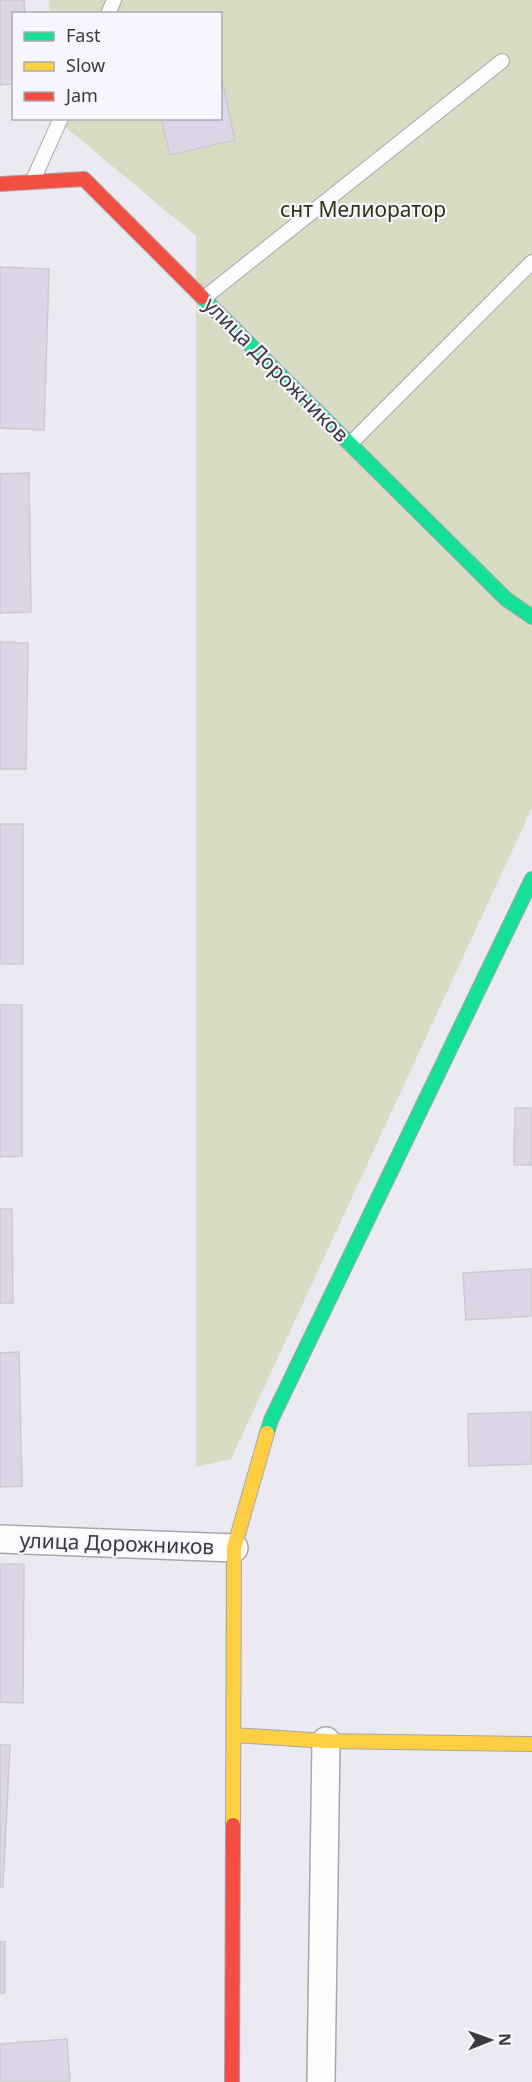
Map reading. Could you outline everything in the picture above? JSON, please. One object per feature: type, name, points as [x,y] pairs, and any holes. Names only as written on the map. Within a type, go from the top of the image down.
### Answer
[{"type":"street","name":"улица Дорожников","points":[[0,184],[84,179],[506,599],[532,617]]},
{"type":"street","points":[[232,2082],[234,1548],[271,1420],[532,879]]},
{"type":"street","name":"улица Дорожников","points":[[0,1539],[234,1548]]},
{"type":"street","points":[[234,1735],[326,1741],[532,1744]]},
{"type":"street","points":[[321,2082],[326,1741]]},
{"type":"lane","points":[[204,298],[502,61]]},
{"type":"lane","points":[[32,182],[60,120]]},
{"type":"lane","points":[[350,444],[532,262]]},
{"type":"green space","name":"снт Мелиоратор","points":[[49,0],[532,0],[532,808],[231,1459],[196,1467],[196,236],[57,120],[222,120],[222,12],[50,12]]},
{"type":"building","points":[[0,0],[24,0],[25,12],[12,12],[12,84],[0,85]]},
{"type":"building","points":[[222,80],[235,140],[170,155],[161,120],[222,120]]},
{"type":"building","points":[[0,267],[49,269],[44,430],[0,428]]},
{"type":"building","points":[[29,473],[31,612],[0,613],[0,474]]},
{"type":"building","points":[[0,642],[28,643],[26,769],[0,769]]},
{"type":"building","points":[[0,824],[23,824],[23,964],[0,964]]},
{"type":"building","points":[[0,1005],[22,1005],[22,1156],[0,1157]]},
{"type":"building","points":[[515,1108],[532,1108],[532,1165],[514,1165]]},
{"type":"building","points":[[0,1209],[12,1209],[13,1303],[0,1303]]},
{"type":"building","points":[[532,1269],[532,1316],[466,1320],[463,1273]]},
{"type":"building","points":[[19,1352],[22,1486],[0,1487],[0,1353]]},
{"type":"building","points":[[532,1412],[532,1464],[469,1466],[468,1414]]},
{"type":"building","points":[[0,1564],[24,1564],[23,1703],[0,1702]]},
{"type":"building","points":[[0,1745],[10,1745],[3,1887],[0,1887]]},
{"type":"building","points":[[0,1942],[5,1942],[5,1993],[0,1993]]},
{"type":"building","points":[[67,2039],[70,2082],[0,2082],[0,2044]]},
{"type":"traffic: fast","points":[[202,297],[506,599],[532,617]]},
{"type":"traffic: fast","points":[[267,1433],[271,1420],[532,879]]},
{"type":"traffic: slow","points":[[233,1825],[234,1548],[267,1433]]},
{"type":"traffic: slow","points":[[233,1735],[326,1741],[532,1744]]},
{"type":"traffic: jam","points":[[0,184],[84,179],[202,297]]},
{"type":"traffic: jam","points":[[232,2082],[233,1825]]}]
